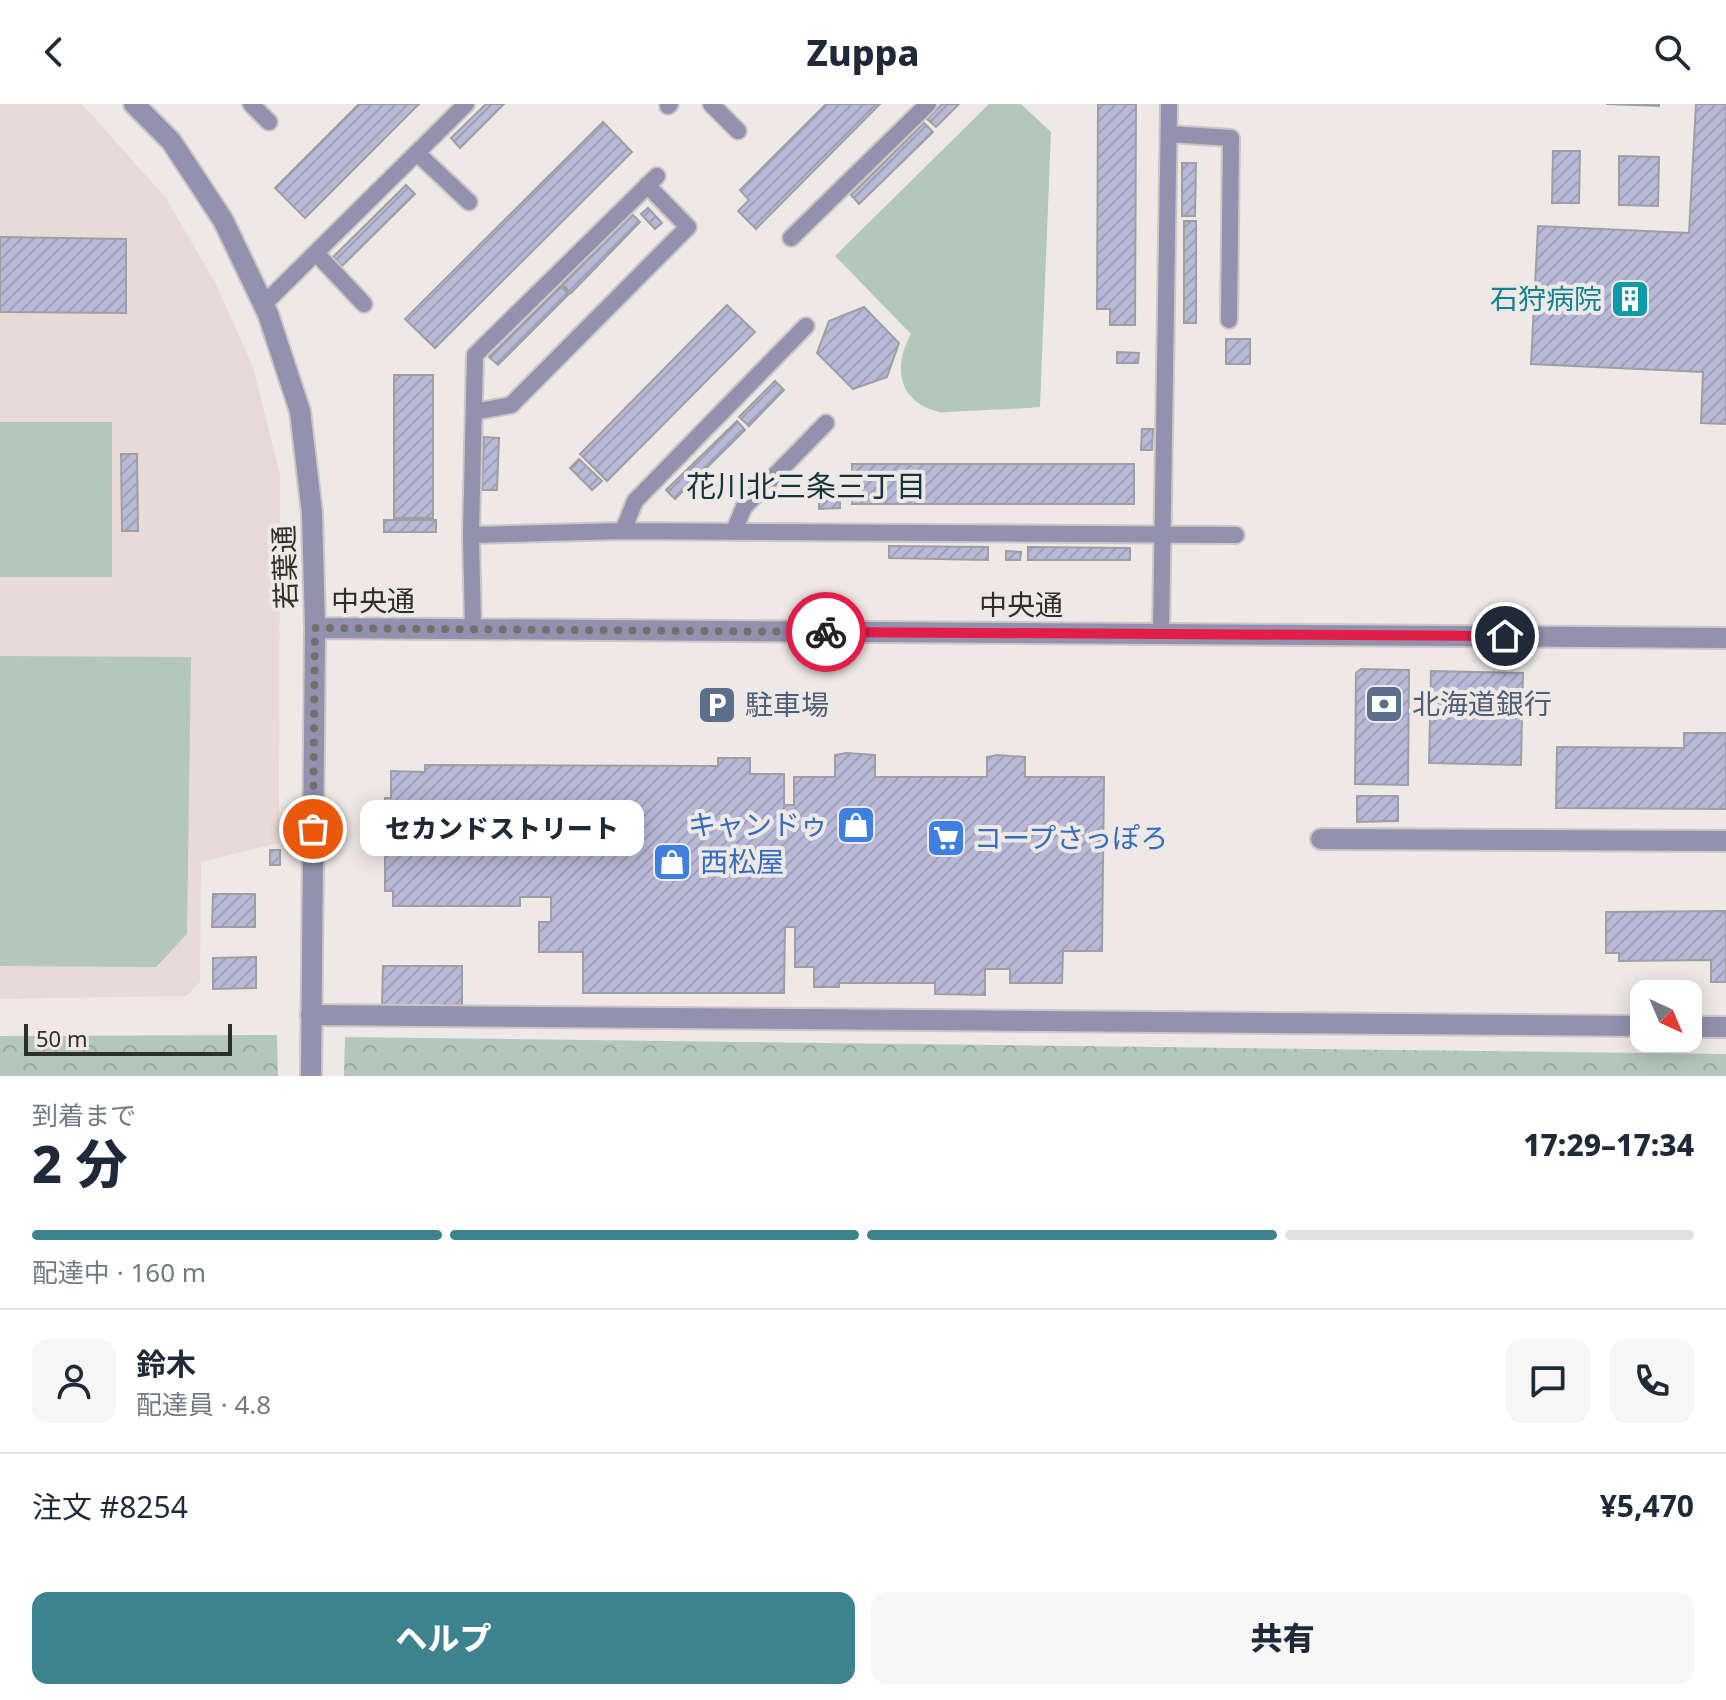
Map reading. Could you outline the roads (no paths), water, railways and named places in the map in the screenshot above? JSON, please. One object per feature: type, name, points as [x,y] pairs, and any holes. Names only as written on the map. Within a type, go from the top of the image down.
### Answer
[{"type":"street","name":"若葉通","points":[[134,104],[171,141],[223,220],[263,305],[300,411],[312,513],[315,628],[311,1076]]},
{"type":"street","name":"中央通","points":[[315,628],[1726,638]]},
{"type":"street","points":[[1321,839],[1726,841]]},
{"type":"street","points":[[311,1015],[1630,1026]]},
{"type":"street","points":[[1702,1027],[1726,1027]]},
{"type":"lane","points":[[251,104],[269,122]]},
{"type":"lane","points":[[263,305],[466,104]]},
{"type":"lane","points":[[711,104],[738,131]]},
{"type":"lane","points":[[791,238],[928,104]]},
{"type":"lane","points":[[1161,634],[1169,104]]},
{"type":"lane","points":[[1169,134],[1231,138],[1229,320]]},
{"type":"lane","points":[[417,153],[469,202]]},
{"type":"lane","points":[[473,629],[471,535],[475,355],[652,180],[688,227],[511,405],[474,412]]},
{"type":"lane","points":[[316,253],[364,304]]},
{"type":"lane","points":[[623,531],[635,501],[806,326]]},
{"type":"lane","points":[[734,531],[744,507],[826,423]]},
{"type":"lane","points":[[471,535],[734,531],[1236,535]]},
{"type":"place","name":"石狩病院","points":[[1630,299]]},
{"type":"place","name":"北海道銀行","points":[[1384,704]]},
{"type":"place","name":"駐車場","points":[[717,705]]},
{"type":"place","name":"キャンドゥ","points":[[856,825]]},
{"type":"place","name":"セカンドストリート","points":[[313,829]]},
{"type":"place","name":"コープさっぽろ","points":[[946,838]]},
{"type":"place","name":"西松屋","points":[[672,862]]},
{"type":"district","name":"花川北三条三丁目","points":[[806,487]]}]
